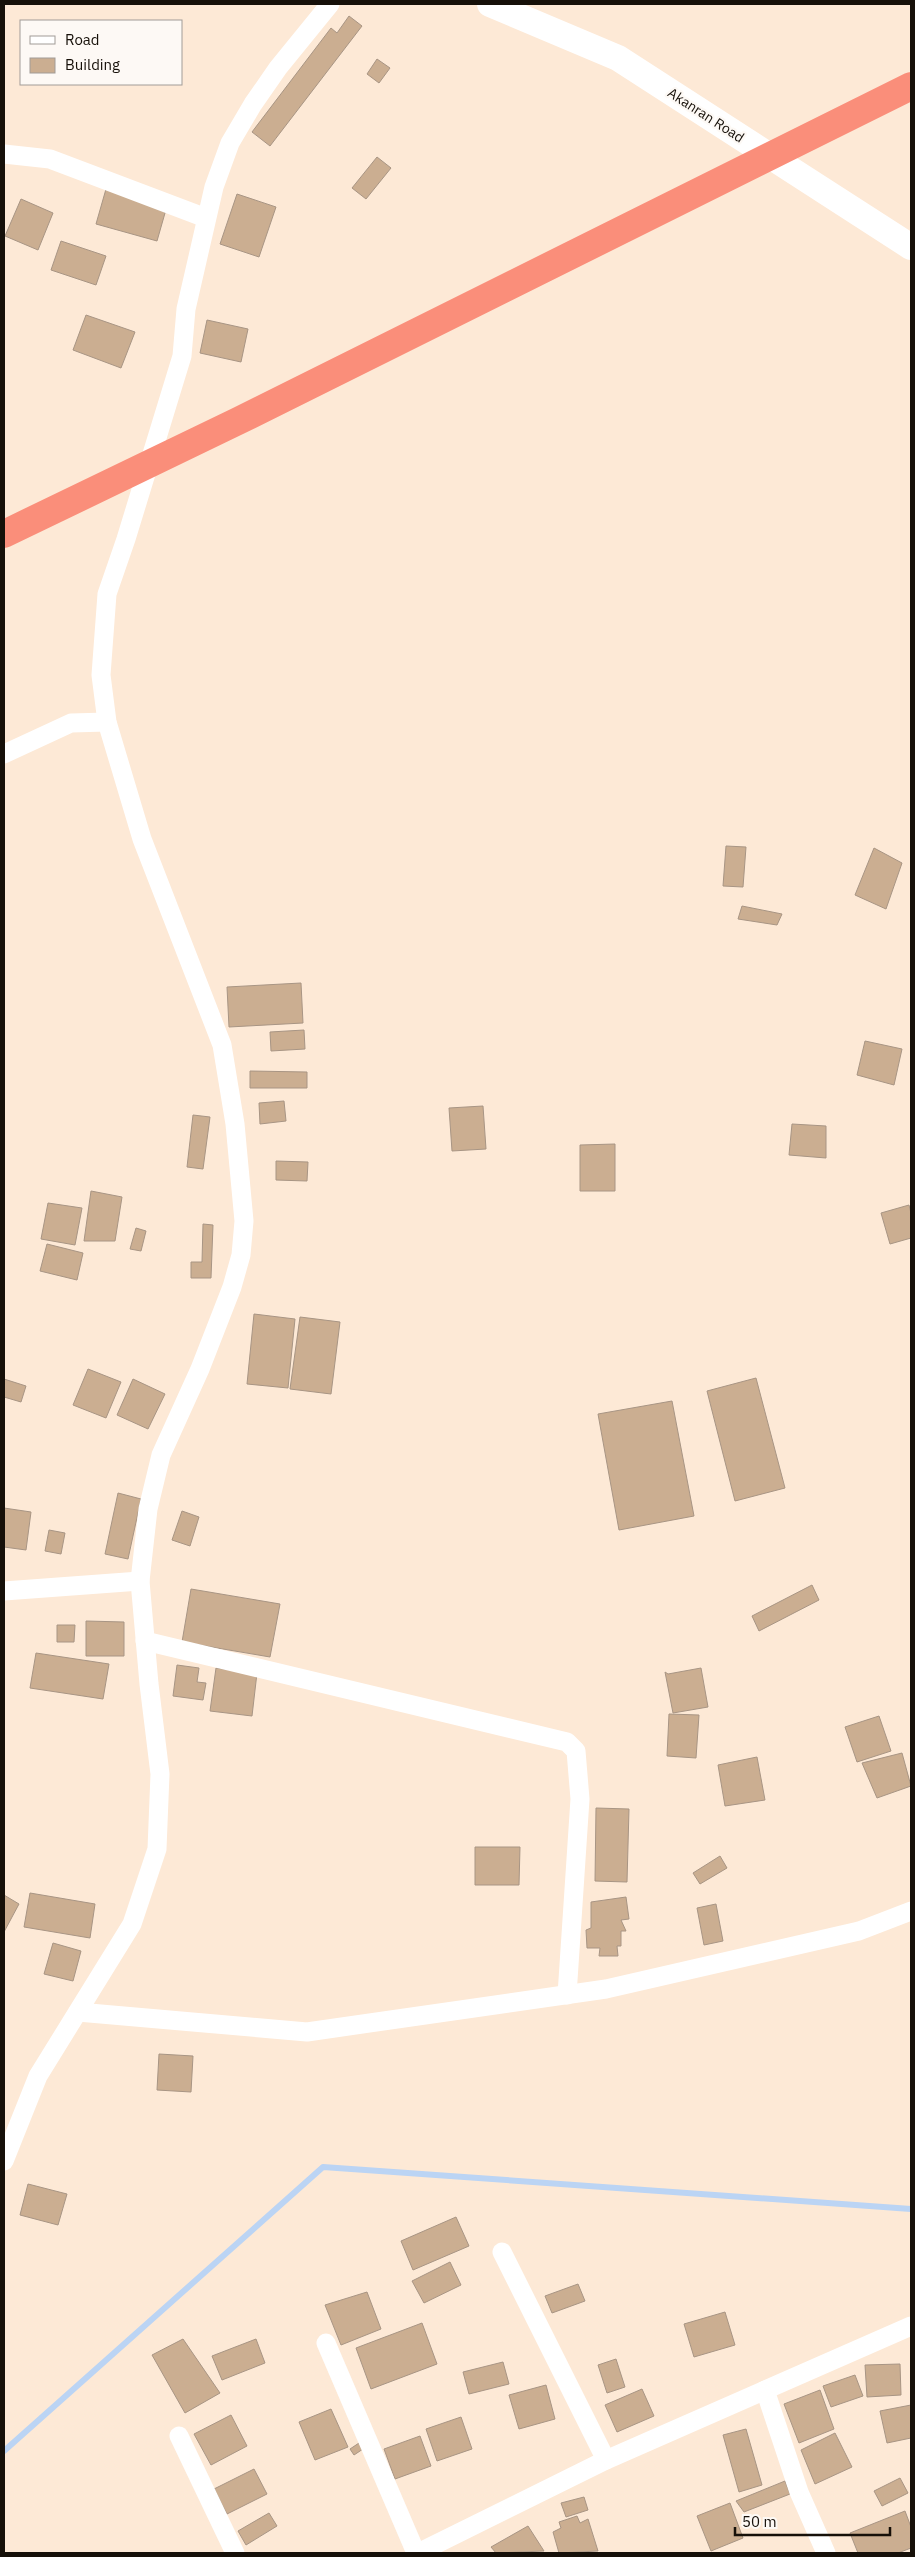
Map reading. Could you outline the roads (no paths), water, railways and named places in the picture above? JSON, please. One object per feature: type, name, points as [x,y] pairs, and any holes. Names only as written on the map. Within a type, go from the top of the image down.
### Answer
[{"type":"highway","points":[[4,534],[256,412],[911,86]]},
{"type":"main road","name":"Akanran Road","points":[[490,4],[618,58],[911,247]]},
{"type":"street","points":[[4,2161],[38,2076],[132,1924],[157,1849],[160,1774],[140,1581],[148,1509],[161,1455],[200,1369],[232,1287],[241,1255],[244,1222],[235,1124],[222,1046],[142,839],[107,722],[101,675],[107,594],[126,539],[182,356],[186,309],[214,186],[235,135],[278,68],[330,4]]},
{"type":"street","points":[[4,154],[50,159],[206,218]]},
{"type":"street","points":[[4,754],[71,723],[107,722]]},
{"type":"street","points":[[4,1591],[140,1581]]},
{"type":"street","points":[[145,1641],[567,1742],[576,1751],[580,1799],[567,1995]]},
{"type":"street","points":[[78,2012],[307,2032],[606,1989],[859,1931],[911,1911]]},
{"type":"street","points":[[502,2252],[606,2460]]},
{"type":"street","points":[[326,2343],[417,2553],[606,2460],[911,2326]]},
{"type":"street","points":[[765,2390],[799,2492],[826,2553]]},
{"type":"street","points":[[179,2436],[235,2553]]},
{"type":"waterway","points":[[4,2451],[323,2167],[911,2209]]}]
